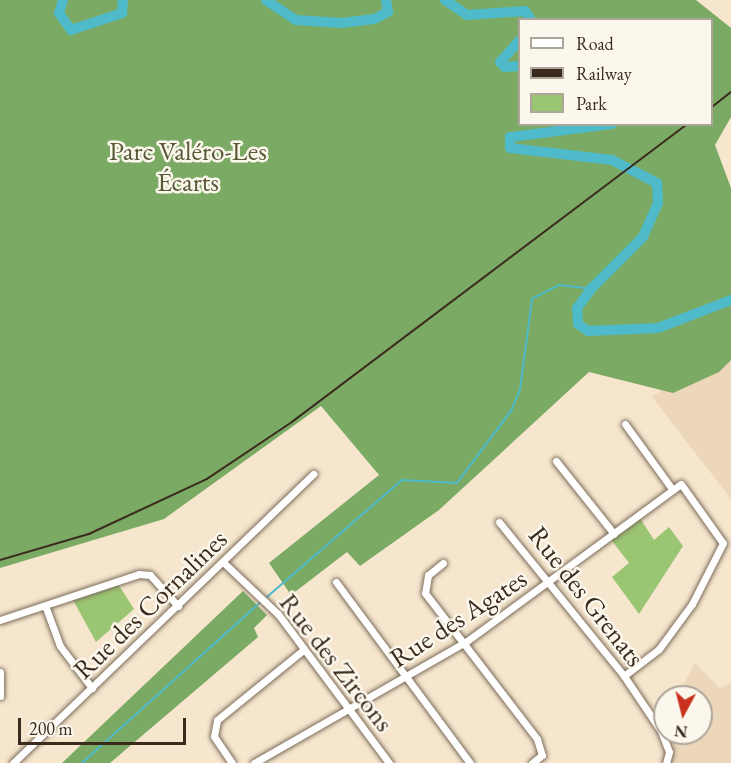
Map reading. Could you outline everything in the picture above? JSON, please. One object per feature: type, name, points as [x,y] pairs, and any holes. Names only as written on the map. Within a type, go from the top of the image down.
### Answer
[{"type":"street","points":[[624,676],[659,649],[692,604],[723,543],[681,484],[672,489],[625,424]]},
{"type":"street","points":[[556,461],[614,534]]},
{"type":"street","name":"Rue des Cornalines","points":[[13,763],[224,563],[313,474]]},
{"type":"street","name":"Rue des Agates","points":[[254,763],[405,679],[467,641],[549,584],[672,489]]},
{"type":"street","name":"Rue des Grenats","points":[[499,522],[624,676],[661,731],[669,752],[666,763]]},
{"type":"street","name":"Rue des Zircons","points":[[224,563],[278,614],[389,763]]},
{"type":"street","points":[[443,563],[428,575],[425,593],[467,641],[541,747],[542,755],[532,763]]},
{"type":"street","points":[[0,620],[46,608],[139,574],[150,575],[178,606]]},
{"type":"street","points":[[336,582],[405,679],[470,763]]},
{"type":"street","points":[[46,608],[60,646],[92,688]]},
{"type":"street","points":[[232,763],[214,736],[218,720],[303,650]]},
{"type":"street","points":[[0,672],[0,696]]},
{"type":"shaded area","points":[[731,342],[731,499],[652,397]]},
{"type":"shaded area","points":[[695,663],[720,688],[731,683],[731,763],[663,763],[664,745],[713,745],[713,685],[683,685]]},
{"type":"green space","name":"Parc Valéro-Les Écarts","points":[[0,0],[696,0],[731,28],[731,117],[715,145],[731,188],[731,360],[719,372],[673,393],[589,372],[439,510],[360,566],[347,552],[291,595],[269,563],[379,475],[321,406],[164,519],[0,568]]},
{"type":"green space","points":[[638,515],[654,540],[669,527],[683,546],[639,614],[612,577],[629,563],[609,537]]},
{"type":"green space","points":[[118,584],[134,609],[96,642],[73,600]]},
{"type":"green space","points":[[243,591],[267,615],[254,628],[258,637],[110,763],[62,763]]},
{"type":"waterway","points":[[63,0],[59,13],[71,30],[122,13],[123,0]]},
{"type":"waterway","points":[[266,0],[296,20],[341,23],[374,19],[388,12],[386,0]]},
{"type":"waterway","points":[[445,0],[467,15],[525,11],[530,18]]},
{"type":"waterway","points":[[518,42],[500,62],[505,67],[518,66]]},
{"type":"waterway","points":[[596,126],[510,137],[510,148],[612,160],[657,183],[658,203],[643,237],[591,289],[577,308],[578,324],[588,331],[658,328],[731,300]]},
{"type":"waterway","points":[[267,597],[402,480],[457,483],[511,411],[520,390],[532,299],[560,285],[591,289]]},
{"type":"waterway","points":[[82,763],[260,603]]},
{"type":"railway","points":[[713,106],[731,92]]},
{"type":"railway","points":[[0,560],[89,534],[207,479],[292,422],[685,126]]}]
